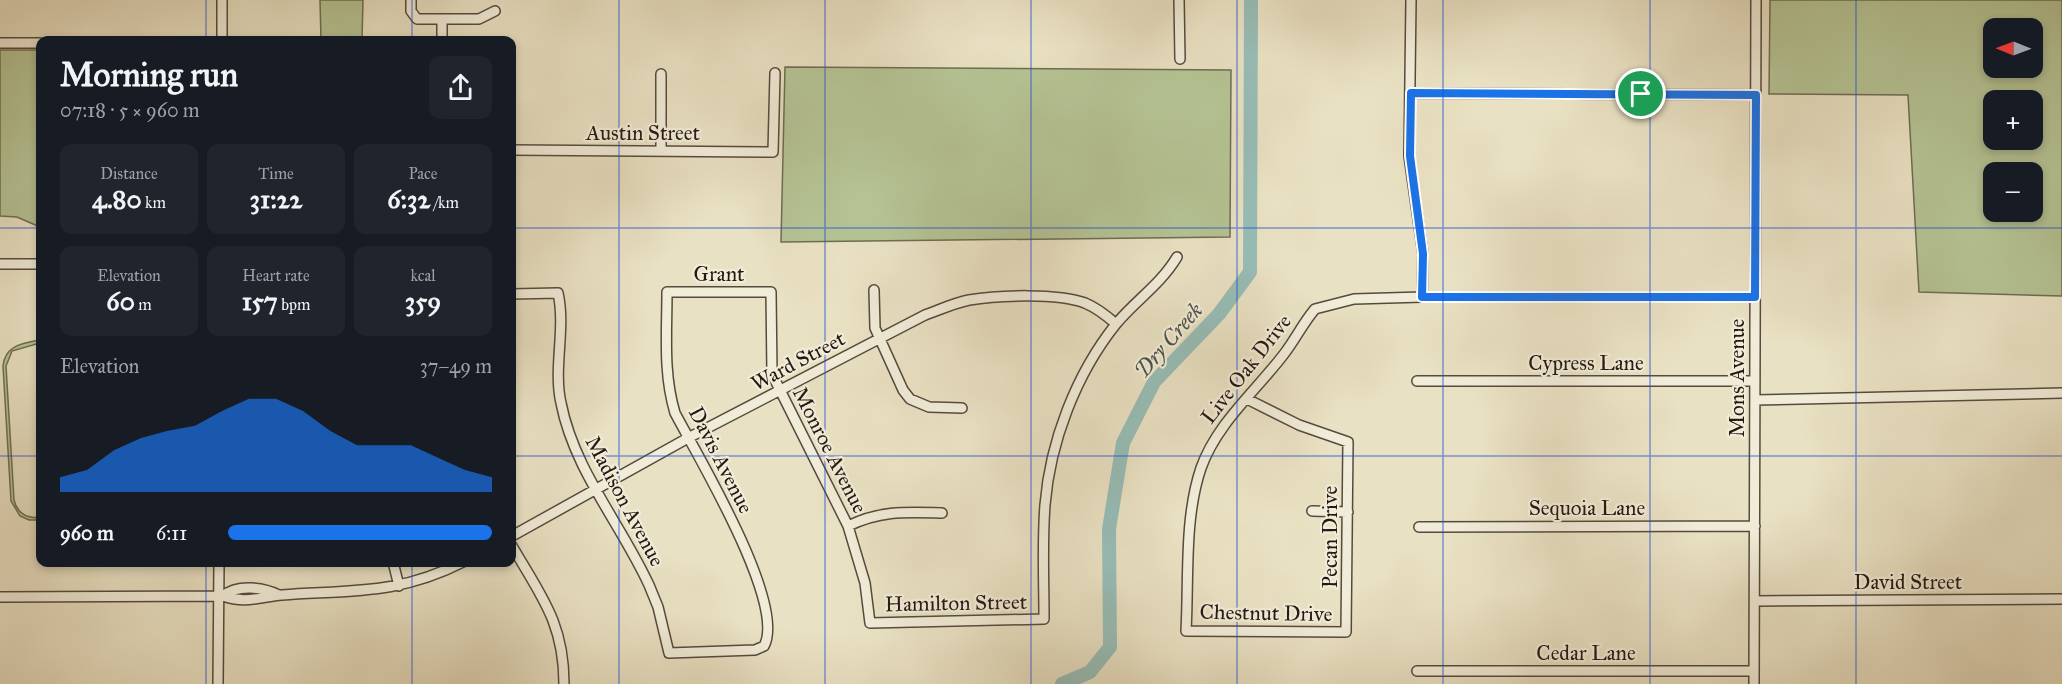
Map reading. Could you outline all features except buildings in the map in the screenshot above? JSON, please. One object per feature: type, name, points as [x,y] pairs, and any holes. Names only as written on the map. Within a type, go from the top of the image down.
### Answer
[{"type":"street","points":[[222,0],[222,36]]},
{"type":"street","points":[[411,0],[413,16],[442,20],[479,19],[495,11]]},
{"type":"street","points":[[1179,0],[1180,59]]},
{"type":"street","points":[[1411,0],[1410,156],[1423,254],[1422,297]]},
{"type":"street","name":"Mons Avenue","points":[[1754,684],[1756,0]]},
{"type":"street","points":[[442,20],[442,36]]},
{"type":"street","points":[[0,43],[36,43]]},
{"type":"street","name":"Austin Street","points":[[516,150],[773,152],[775,73]]},
{"type":"street","points":[[661,74],[661,151]]},
{"type":"street","points":[[1411,93],[1756,95]]},
{"type":"street","points":[[1116,324],[1168,272],[1178,257]]},
{"type":"street","points":[[0,264],[36,264]]},
{"type":"street","points":[[874,290],[873,320],[879,339],[903,390],[910,399],[929,407],[962,408]]},
{"type":"street","name":"Grant","points":[[668,292],[771,292]]},
{"type":"street","name":"Davis Avenue","points":[[668,292],[668,386],[675,413],[739,535],[754,572],[765,607],[767,640],[764,646],[755,650],[669,653]]},
{"type":"street","name":"Monroe Avenue","points":[[771,292],[770,362],[780,392],[848,526],[865,583],[870,623]]},
{"type":"street","name":"Madison Avenue","points":[[516,294],[558,293],[560,401],[576,451],[649,585],[658,608],[669,653]]},
{"type":"street","name":"Ward Street","points":[[516,534],[688,438],[925,315],[948,306],[969,300],[1010,297],[1072,299],[1087,304],[1116,324]]},
{"type":"street","name":"Live Oak Drive","points":[[1186,631],[1196,488],[1209,449],[1226,421],[1285,353],[1315,309],[1354,300],[1422,297],[1755,297]]},
{"type":"street","name":"Hamilton Street","points":[[870,623],[1044,619],[1044,516],[1049,474],[1072,400],[1095,356],[1116,324]]},
{"type":"street","name":"Cypress Lane","points":[[1417,381],[1755,381]]},
{"type":"street","points":[[1755,400],[2062,393]]},
{"type":"street","name":"Pecan Drive","points":[[1247,399],[1299,424],[1348,442],[1346,632]]},
{"type":"street","points":[[1312,512],[1348,512]]},
{"type":"street","points":[[848,526],[867,517],[884,513],[942,513]]},
{"type":"street","name":"Sequoia Lane","points":[[1419,527],[1755,525]]},
{"type":"street","points":[[516,553],[552,616],[560,636],[564,684]]},
{"type":"street","points":[[218,684],[221,596],[219,567]]},
{"type":"street","points":[[394,567],[399,586]]},
{"type":"street","points":[[0,597],[221,596],[231,590],[250,589],[270,591],[279,595],[365,592],[425,579],[452,567]]},
{"type":"street","name":"David Street","points":[[1755,601],[2062,599]]},
{"type":"street","name":"Chestnut Drive","points":[[1186,631],[1346,632]]},
{"type":"street","name":"Cedar Lane","points":[[1417,670],[1754,670]]},
{"type":"green space","points":[[320,0],[363,0],[362,36],[321,36]]},
{"type":"green space","points":[[1770,0],[2062,0],[2062,296],[1919,292],[1908,95],[1769,94]]},
{"type":"green space","points":[[0,50],[36,50],[36,225],[17,217],[0,216]]},
{"type":"green space","points":[[785,67],[1231,70],[1230,237],[781,242]]},
{"type":"green space","points":[[36,341],[36,344],[12,351],[6,366],[14,500],[23,514],[36,517],[36,520],[20,516],[11,501],[3,366],[11,349]]},
{"type":"waterway","name":"Dry Creek","points":[[1062,684],[1090,672],[1110,647],[1109,529],[1123,443],[1154,382],[1219,314],[1250,272],[1251,0]]},
{"type":"route","points":[[1411,93],[1641,94],[1756,95],[1755,297],[1422,297],[1423,254],[1410,170],[1411,93]]}]
